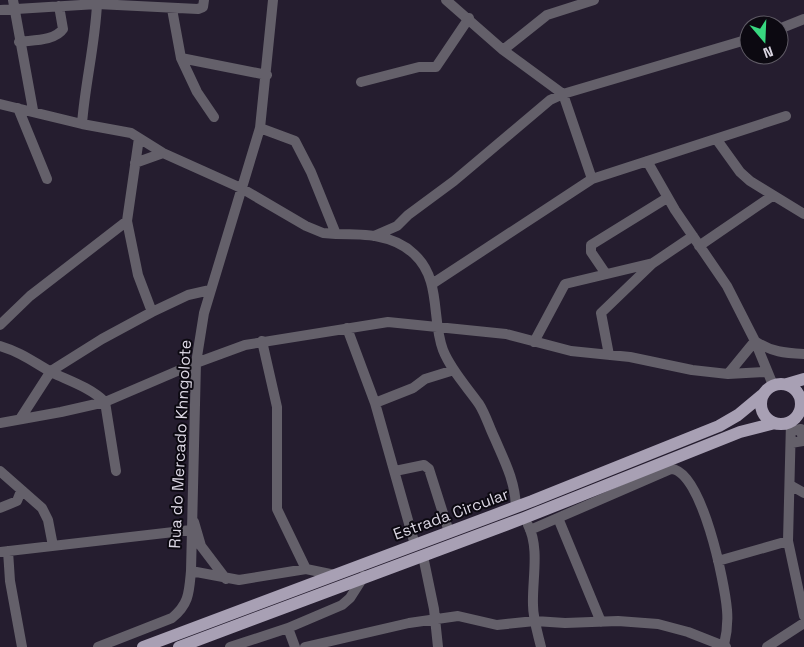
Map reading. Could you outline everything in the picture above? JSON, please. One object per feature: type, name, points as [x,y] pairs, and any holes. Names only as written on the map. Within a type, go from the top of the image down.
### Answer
[{"type":"main road","points":[[787,384],[799,394],[802,409],[791,426],[775,424],[764,415],[761,409],[762,395],[773,385],[804,380]]},
{"type":"main road","name":"Estrada Circular","points":[[179,647],[364,576],[423,556],[520,512],[532,501],[719,426],[738,415],[762,395]]},
{"type":"main road","name":"Estrada Circular","points":[[143,647],[449,532],[520,512],[740,432],[775,424]]},
{"type":"street","points":[[0,10],[13,4],[59,6],[132,3],[172,9],[198,9],[203,7],[204,0]]},
{"type":"street","name":"Rua do Mercado Khngolote","points":[[274,0],[260,128],[210,290],[196,362],[191,571],[226,579],[256,578],[306,569],[335,575]]},
{"type":"street","points":[[446,0],[469,18],[503,50],[563,94],[592,179]]},
{"type":"street","points":[[503,50],[547,15],[594,0]]},
{"type":"street","points":[[13,4],[33,110]]},
{"type":"street","points":[[82,124],[87,75],[95,39],[97,4]]},
{"type":"street","points":[[19,42],[54,36],[61,32],[63,29],[59,6]]},
{"type":"street","points":[[172,9],[181,58],[193,85],[214,117]]},
{"type":"street","points":[[361,82],[420,67],[436,67],[469,18]]},
{"type":"street","points":[[789,25],[804,19]]},
{"type":"street","points":[[373,236],[397,226],[550,100],[563,94],[739,42]]},
{"type":"street","points":[[181,58],[267,75]]},
{"type":"street","points":[[0,104],[33,110],[82,124],[118,129],[131,133],[163,153],[242,188],[306,226],[323,233],[373,236],[397,240],[416,256],[427,269],[432,284],[436,326],[443,351],[488,420],[515,489],[520,512],[530,530],[535,585],[533,607],[541,647]]},
{"type":"street","points":[[18,108],[46,179]]},
{"type":"street","points":[[432,284],[592,179],[717,140],[786,116]]},
{"type":"street","points":[[260,128],[295,141],[312,172],[336,234]]},
{"type":"street","points":[[139,138],[127,221],[138,276],[152,312]]},
{"type":"street","points":[[717,140],[740,172],[772,196],[803,215]]},
{"type":"street","points":[[135,163],[163,153]]},
{"type":"street","points":[[647,161],[667,198],[727,286],[755,341],[766,372],[773,385]]},
{"type":"street","points":[[699,246],[772,196]]},
{"type":"street","points":[[606,274],[591,252],[591,245],[667,198]]},
{"type":"street","points":[[0,325],[30,296],[127,221]]},
{"type":"street","points":[[397,226],[397,240]]},
{"type":"street","points":[[609,355],[601,313],[653,263],[693,236]]},
{"type":"street","points":[[534,342],[566,284],[653,263]]},
{"type":"street","points":[[20,419],[50,371],[102,338],[152,312],[188,295],[210,290]]},
{"type":"street","points":[[0,422],[61,412],[105,402],[196,362],[245,345],[388,322],[506,334],[571,351],[609,355],[728,374],[766,372]]},
{"type":"street","points":[[347,328],[375,402],[415,545]]},
{"type":"street","points":[[262,341],[277,407],[277,509],[306,569]]},
{"type":"street","points":[[755,341],[774,351],[804,354]]},
{"type":"street","points":[[728,374],[755,341]]},
{"type":"street","points":[[0,346],[19,352],[50,371],[98,395],[105,402],[116,471]]},
{"type":"street","points":[[375,402],[413,388],[425,379],[454,370]]},
{"type":"street","points":[[791,426],[788,541],[804,616]]},
{"type":"street","points":[[394,471],[424,465],[429,469],[449,532]]},
{"type":"street","points":[[306,647],[435,618],[458,616],[497,625],[535,621],[658,624],[725,646],[727,612],[718,561],[703,510],[680,471],[671,469],[530,530]]},
{"type":"street","points":[[0,471],[42,508],[48,520],[53,546]]},
{"type":"street","points":[[790,485],[804,493]]},
{"type":"street","points":[[515,489],[532,501]]},
{"type":"street","points":[[0,508],[18,501],[21,491]]},
{"type":"street","points":[[192,516],[201,546],[226,579]]},
{"type":"street","points":[[558,518],[601,622]]},
{"type":"street","points":[[22,647],[4,552],[191,530]]},
{"type":"street","points":[[718,561],[788,541]]},
{"type":"street","points":[[423,556],[435,618],[438,647]]},
{"type":"street","points":[[98,647],[172,618],[180,612],[187,600],[191,571]]},
{"type":"street","points":[[230,647],[288,628],[342,605],[350,598],[364,576]]},
{"type":"street","points":[[766,647],[804,623]]},
{"type":"street","points":[[288,628],[295,647]]}]
